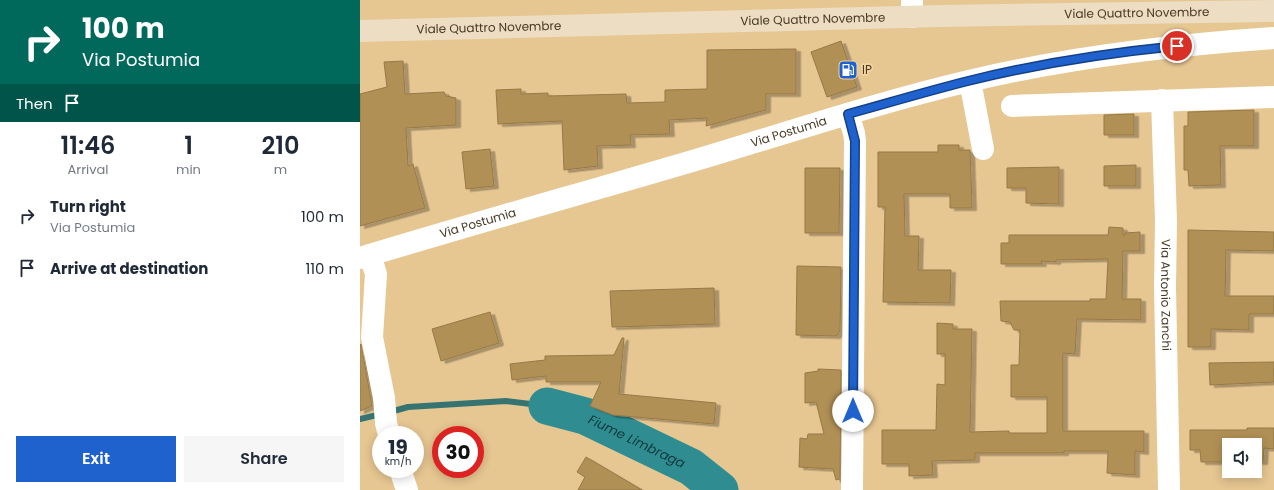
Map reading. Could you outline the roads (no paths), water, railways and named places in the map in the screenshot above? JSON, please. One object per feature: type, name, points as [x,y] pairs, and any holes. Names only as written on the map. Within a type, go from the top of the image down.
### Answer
[{"type":"main road","name":"Viale Quattro Novembre","points":[[360,32],[912,9],[1113,7],[1271,12]]},
{"type":"street","name":"Via Postumia","points":[[365,256],[705,158],[848,114],[970,81],[1059,62],[1112,54],[1225,41],[1274,38]]},
{"type":"street","points":[[970,81],[983,149]]},
{"type":"street","points":[[1012,106],[1274,97]]},
{"type":"street","name":"Via Antonio Zanchi","points":[[1162,100],[1166,221],[1169,490]]},
{"type":"street","points":[[848,114],[855,141],[852,490]]},
{"type":"street","points":[[365,256],[376,274],[372,337],[384,398],[388,426]]},
{"type":"street","points":[[403,478],[407,490]]},
{"type":"waterway","points":[[390,412],[408,407],[506,401],[547,406]]},
{"type":"waterway","name":"Fiume Limbraga","points":[[547,406],[585,416],[691,467],[720,490]]},
{"type":"waterway","points":[[360,419],[381,414]]},
{"type":"place","name":"IP","points":[[848,70]]}]
